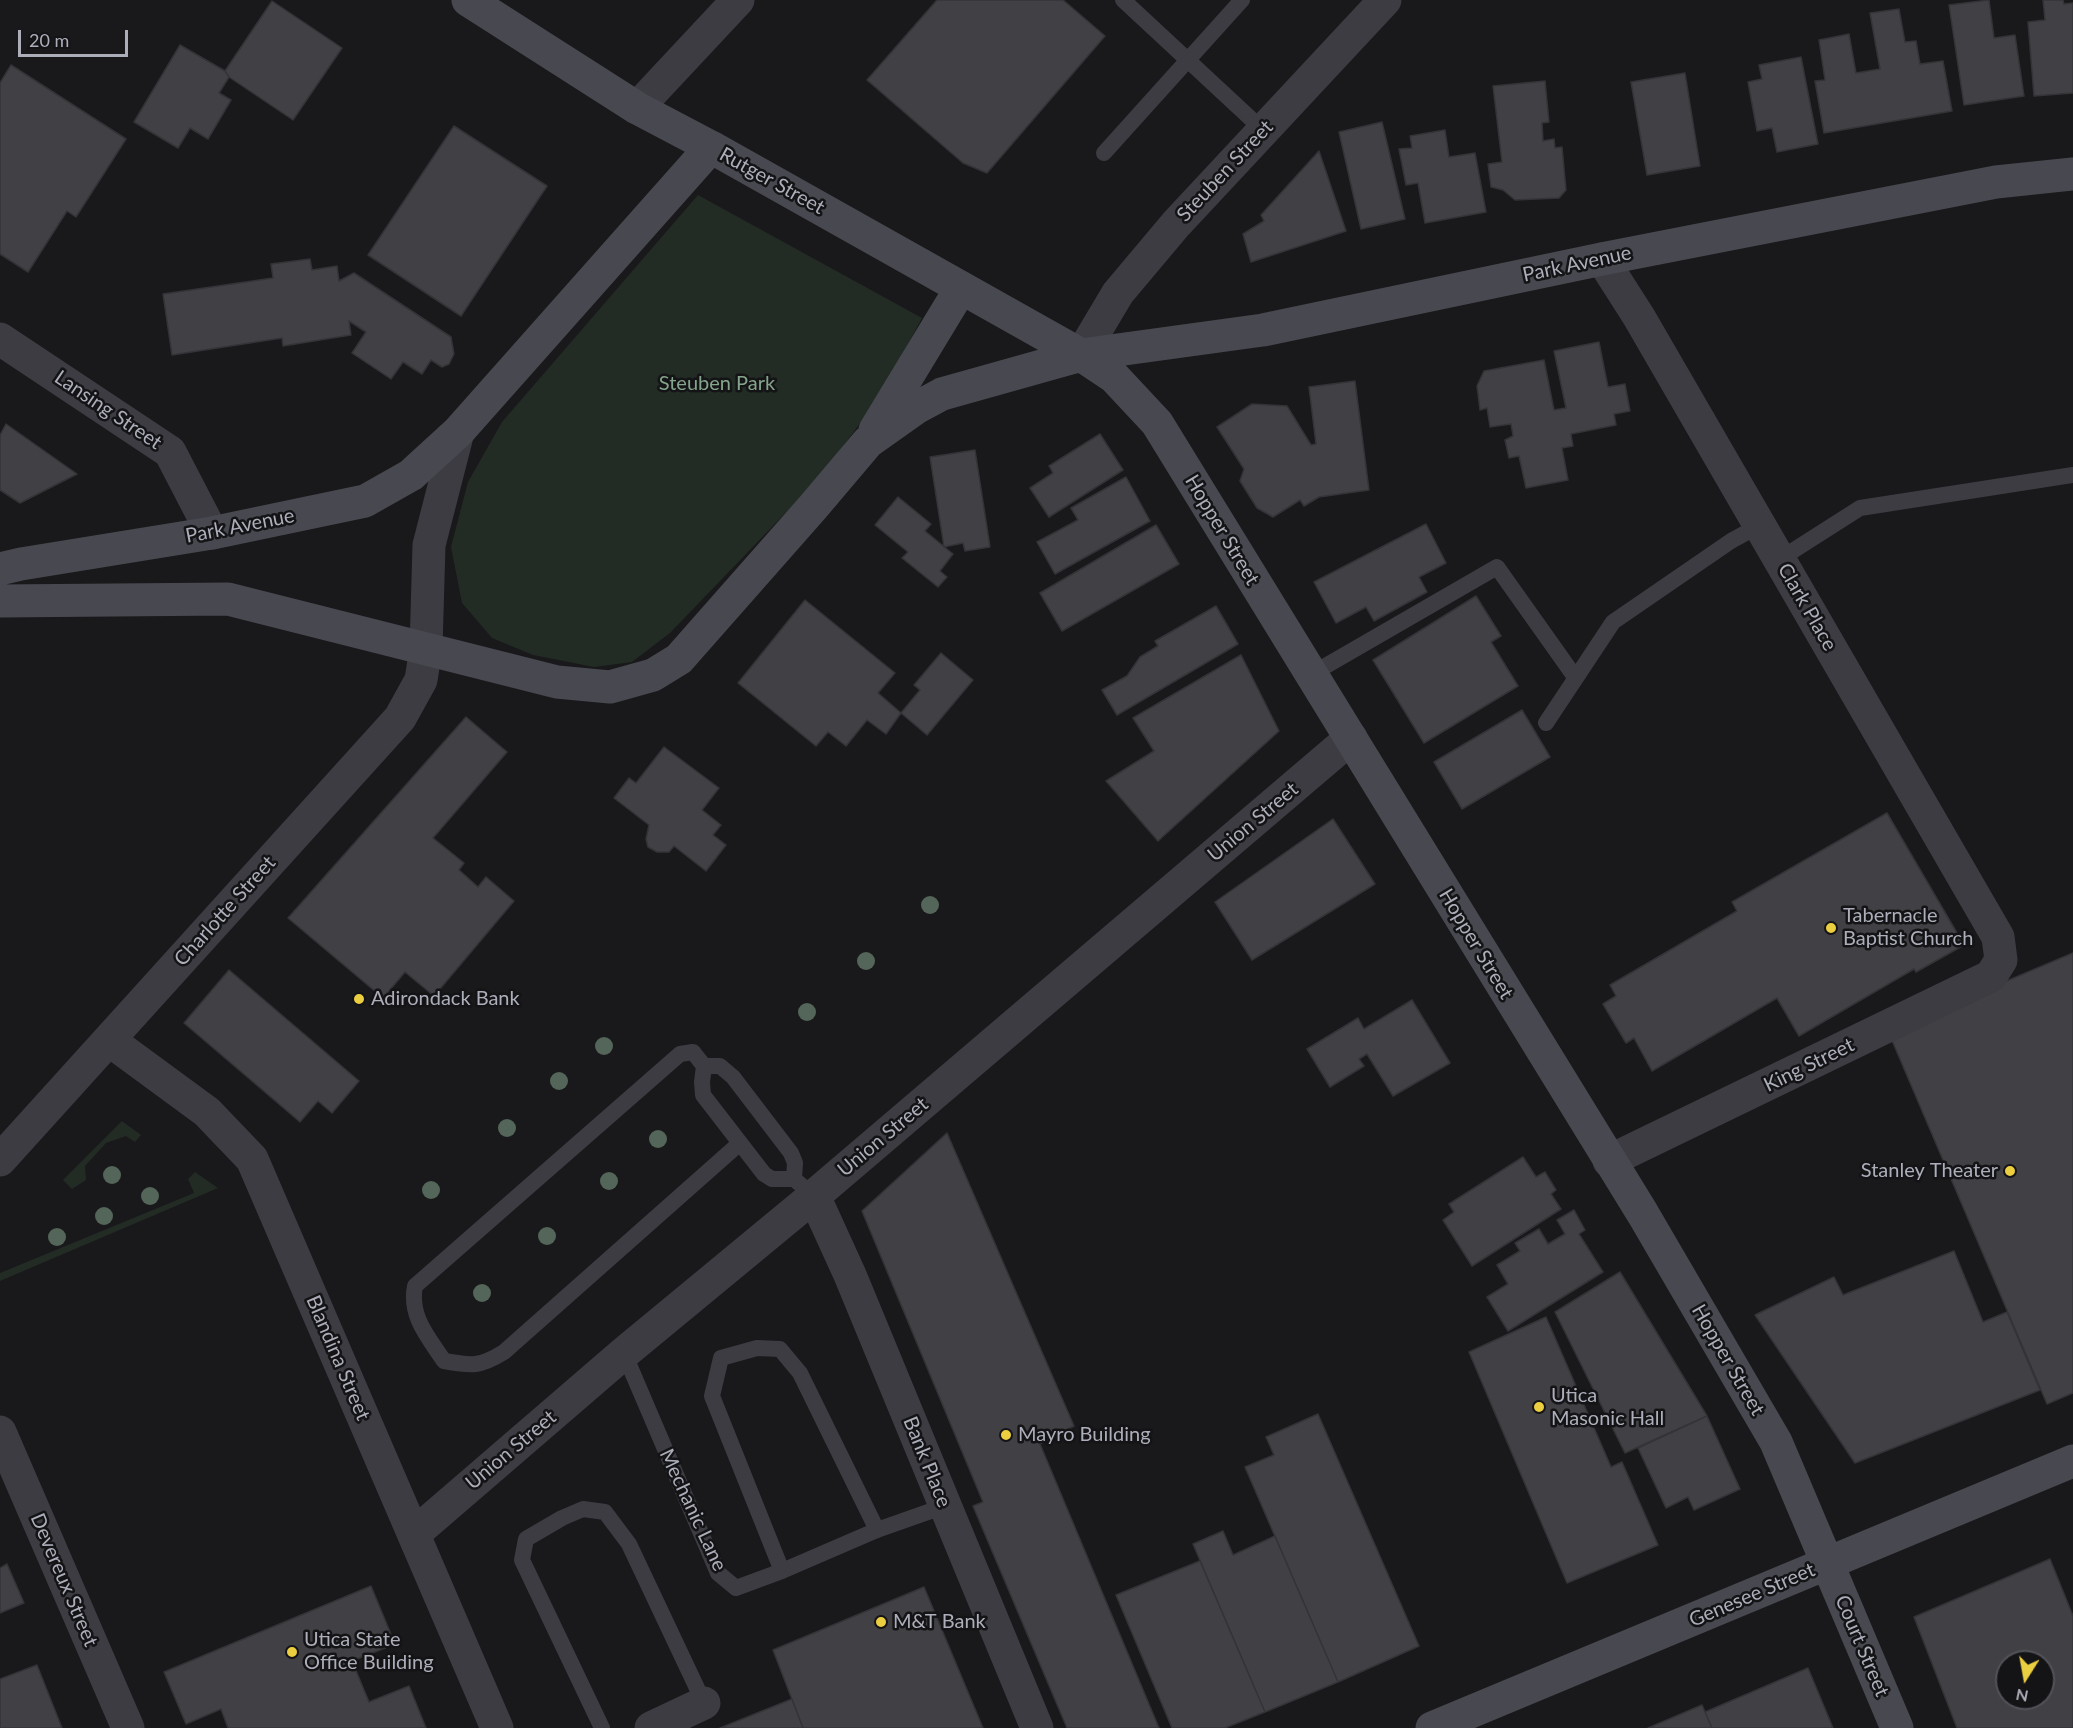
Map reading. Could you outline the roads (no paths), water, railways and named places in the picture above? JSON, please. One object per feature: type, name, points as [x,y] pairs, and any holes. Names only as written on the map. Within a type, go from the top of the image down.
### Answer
[{"type":"street","name":"Rutger Street","points":[[468,0],[637,108],[711,147],[1081,355]]},
{"type":"street","points":[[637,108],[738,0]]},
{"type":"street","name":"Steuben Street","points":[[1081,355],[1118,293],[1176,224],[1384,0]]},
{"type":"street","points":[[426,648],[429,545],[458,432],[711,147]]},
{"type":"street","name":"Park Avenue","points":[[1081,355],[1263,330],[1602,259],[1996,182],[2073,174]]},
{"type":"street","name":"Clark Place","points":[[1602,259],[1640,317],[1998,937],[2001,960]]},
{"type":"street","points":[[0,601],[228,599],[557,682],[610,687],[653,675],[679,659],[868,442],[961,288]]},
{"type":"street","name":"Lansing Street","points":[[0,339],[170,452],[212,533]]},
{"type":"street","points":[[868,442],[916,408],[942,394],[1081,355]]},
{"type":"street","name":"Hopper Street","points":[[1081,355],[1114,376],[1157,423],[1643,1214],[1776,1442],[1826,1564]]},
{"type":"street","name":"Park Avenue","points":[[0,569],[212,533],[365,501],[411,475],[458,432]]},
{"type":"street","name":"Charlotte Street","points":[[0,1160],[400,717],[421,680],[426,648]]},
{"type":"street","name":"Union Street","points":[[414,1534],[624,1353],[804,1188],[1351,738]]},
{"type":"street","name":"King Street","points":[[1609,1161],[1991,976],[2001,960]]},
{"type":"street","name":"Blandina Street","points":[[109,1040],[207,1112],[252,1160],[497,1728]]},
{"type":"street","name":"Bank Place","points":[[804,1188],[850,1275],[1037,1728]]},
{"type":"street","name":"Devereux Street","points":[[0,1432],[129,1728]]},
{"type":"street","name":"Genesee Street","points":[[1432,1728],[2073,1461]]},
{"type":"street","name":"Court Street","points":[[1826,1564],[1897,1728]]},
{"type":"street","points":[[651,1728],[704,1703]]},
{"type":"lane","points":[[1123,0],[1263,130]]},
{"type":"lane","points":[[1104,153],[1242,0]]},
{"type":"lane","points":[[1780,559],[1860,508],[2073,475]]},
{"type":"lane","points":[[1546,723],[1612,622],[1731,541],[1760,525]]},
{"type":"lane","points":[[1310,675],[1497,567],[1575,677]]},
{"type":"lane","points":[[740,1143],[504,1352],[485,1364],[464,1365],[444,1361],[418,1323],[412,1298],[415,1286],[680,1054],[693,1052],[704,1066],[703,1095],[765,1174],[772,1179],[804,1188]]},
{"type":"lane","points":[[704,1066],[720,1066],[733,1077],[791,1153],[804,1188]]},
{"type":"lane","points":[[782,1571],[712,1396],[721,1358],[757,1348],[780,1349],[800,1373],[877,1530]]},
{"type":"lane","name":"Mechanic Lane","points":[[624,1353],[718,1573],[736,1588],[877,1530],[945,1506]]},
{"type":"lane","points":[[602,1728],[522,1560],[526,1539],[562,1518],[583,1509],[605,1512],[629,1544],[704,1703]]},
{"type":"place","name":"Tabernacle Baptist Church","points":[[1831,928]]},
{"type":"place","name":"Adirondack Bank","points":[[359,999]]},
{"type":"place","name":"Stanley Theater","points":[[2010,1171]]},
{"type":"place","name":"Utica Masonic Hall","points":[[1539,1407]]},
{"type":"place","name":"Mayro Building","points":[[1006,1435]]},
{"type":"place","name":"M&T Bank","points":[[881,1622]]},
{"type":"place","name":"Utica State Office Building","points":[[292,1652]]},
{"type":"park label","name":"Steuben Park","points":[[717,384]]}]
